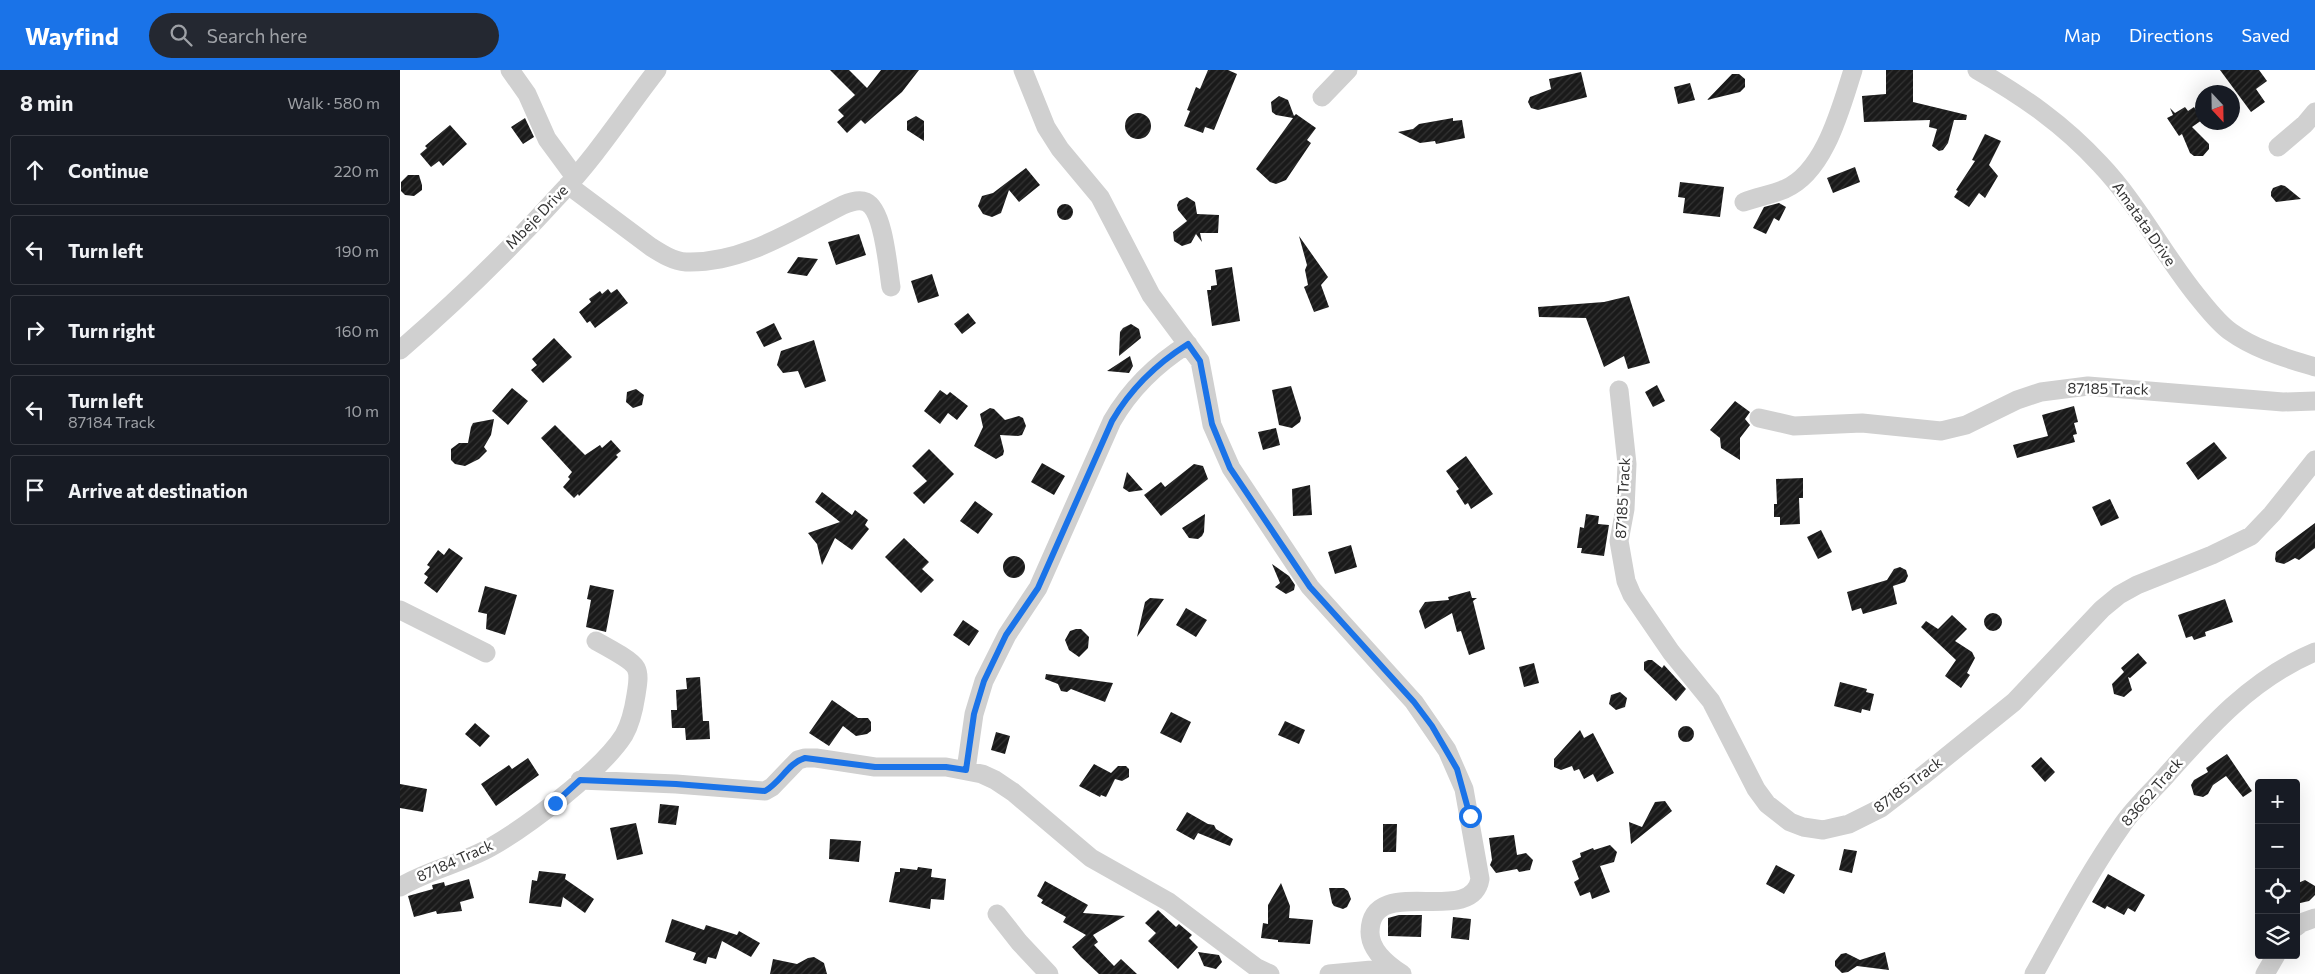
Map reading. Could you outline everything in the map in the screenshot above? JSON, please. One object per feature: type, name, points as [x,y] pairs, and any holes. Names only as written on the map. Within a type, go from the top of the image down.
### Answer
[{"type":"street","points":[[510,70],[527,94],[547,139],[572,181],[664,256],[686,262],[736,256],[851,202],[866,202],[874,208],[879,219],[891,287]]},
{"type":"street","name":"Mbeje Drive","points":[[401,348],[432,322],[572,181],[657,70]]},
{"type":"street","points":[[1023,70],[1046,127],[1060,149],[1100,197],[1151,295],[1200,361],[1212,424],[1230,468],[1310,587],[1414,702],[1432,726],[1447,750],[1464,790],[1480,880],[1479,888],[1469,897],[1395,903],[1379,909],[1373,915],[1370,936],[1377,951],[1397,971]]},
{"type":"street","points":[[1322,98],[1348,70]]},
{"type":"street","points":[[1744,202],[1784,189],[1797,182],[1810,169],[1833,128],[1852,70]]},
{"type":"street","name":"Amatata Drive","points":[[1977,70],[2020,95],[2051,118],[2100,164],[2136,210],[2176,270],[2229,331],[2253,346],[2315,367]]},
{"type":"street","points":[[2278,147],[2305,124],[2315,112]]},
{"type":"street","points":[[966,770],[974,714],[984,681],[1006,635],[1038,588],[1112,421],[1126,398],[1145,377],[1166,357],[1188,344]]},
{"type":"street","name":"87185 Track","points":[[1759,418],[1794,426],[1862,423],[1941,431],[1966,425],[2017,400],[2041,392],[2088,386],[2283,402],[2315,400]]},
{"type":"street","name":"87185 Track","points":[[1619,390],[1627,464],[1625,509],[1619,541],[1626,581],[1632,595],[1670,652],[1711,701],[1756,789],[1767,804],[1790,822],[1803,827],[1823,830],[1849,824],[1881,808],[1920,778],[2014,702],[2102,609],[2119,595],[2137,585],[2212,555],[2251,536],[2272,514],[2315,460]]},
{"type":"street","points":[[400,610],[486,653]]},
{"type":"street","name":"87184 Track","points":[[400,887],[429,871],[463,860],[492,847],[555,803],[615,747],[625,733],[631,719],[638,683],[636,668],[632,663],[596,640]]},
{"type":"street","name":"83662 Track","points":[[2034,974],[2102,855],[2124,822],[2238,699],[2291,662],[2315,652]]},
{"type":"street","points":[[580,780],[686,784],[765,791],[772,787],[798,760],[805,758],[875,767],[946,767],[966,770],[995,780],[1091,858],[1169,902],[1257,968],[1270,974]]},
{"type":"street","points":[[998,914],[1019,942],[1049,974]]},
{"type":"street","points":[[2300,924],[2315,918]]},
{"type":"street","points":[[2265,974],[2274,959]]},
{"type":"street","points":[[1329,974],[1397,971]]},
{"type":"building","points":[[830,70],[849,70],[867,88],[881,70],[919,70],[902,92],[865,124],[861,120],[847,133],[837,122],[844,116],[838,110],[855,95]]},
{"type":"building","points":[[1208,70],[1228,70],[1237,74],[1214,130],[1205,127],[1203,133],[1184,126],[1190,111],[1187,110],[1196,87],[1200,89]]},
{"type":"building","points":[[1886,70],[1913,70],[1913,102],[1967,115],[1966,120],[1954,120],[1948,143],[1943,150],[1939,151],[1932,146],[1937,129],[1929,127],[1930,120],[1864,122],[1862,96],[1886,94]]},
{"type":"building","points":[[2220,70],[2259,70],[2267,81],[2256,89],[2265,102],[2251,112],[2240,97],[2240,85],[2231,85]]},
{"type":"building","points":[[1581,72],[1587,97],[1538,110],[1531,108],[1528,102],[1530,97],[1551,89],[1549,79]]},
{"type":"building","points":[[1732,74],[1739,74],[1745,79],[1745,87],[1740,92],[1707,100]]},
{"type":"building","points":[[1690,83],[1695,100],[1678,104],[1674,87]]},
{"type":"building","points":[[1279,96],[1288,100],[1294,116],[1296,114],[1316,128],[1307,140],[1311,143],[1286,180],[1276,184],[1270,182],[1256,169],[1293,118],[1276,115],[1272,112],[1271,102]]},
{"type":"building","points":[[2185,107],[2188,111],[2194,107],[2195,125],[2192,127],[2209,144],[2209,149],[2203,156],[2194,156],[2190,153],[2182,134],[2179,136],[2167,118],[2173,115],[2170,108],[2175,113]]},
{"type":"building","points":[[1138,113],[1147,117],[1151,126],[1147,135],[1138,139],[1129,135],[1125,126],[1129,117]]},
{"type":"building","points":[[916,116],[924,121],[924,141],[907,130],[907,121]]},
{"type":"building","points":[[525,118],[534,137],[523,144],[511,127]]},
{"type":"building","points":[[1453,118],[1453,121],[1462,120],[1465,138],[1436,144],[1435,141],[1420,143],[1398,132],[1413,129],[1419,124]]},
{"type":"building","points":[[450,125],[467,144],[443,166],[439,161],[431,167],[420,154],[427,148],[425,146]]},
{"type":"building","points":[[1985,134],[2001,141],[1989,165],[1998,176],[1985,198],[1979,193],[1969,207],[1954,197],[1958,191],[1956,190],[1975,161],[1972,160]]},
{"type":"building","points":[[1855,167],[1860,182],[1833,193],[1827,178]]},
{"type":"building","points":[[1026,168],[1040,185],[1019,202],[1009,190],[1001,213],[992,217],[983,214],[978,206],[982,196],[993,193]]},
{"type":"building","points":[[408,175],[419,175],[422,185],[422,190],[414,196],[405,195],[401,191],[401,182]]},
{"type":"building","points":[[1680,182],[1724,187],[1720,217],[1683,213],[1685,198],[1678,197]]},
{"type":"building","points":[[2281,185],[2301,199],[2276,202],[2271,196],[2271,192],[2273,188]]},
{"type":"building","points":[[1187,197],[1195,202],[1197,214],[1219,215],[1218,233],[1200,233],[1202,242],[1196,234],[1191,243],[1182,246],[1174,241],[1173,232],[1187,221],[1178,210],[1177,205],[1179,201]]},
{"type":"building","points":[[1779,203],[1786,207],[1779,221],[1774,218],[1766,234],[1753,228],[1764,207]]},
{"type":"building","points":[[1065,204],[1073,212],[1065,220],[1057,212]]},
{"type":"building","points":[[859,234],[866,255],[836,265],[828,242]]},
{"type":"building","points":[[1299,236],[1328,277],[1321,285],[1329,307],[1314,312],[1304,287],[1308,285],[1305,270],[1307,265]]},
{"type":"building","points":[[798,257],[818,259],[807,276],[787,273]]},
{"type":"building","points":[[1232,267],[1240,321],[1212,326],[1207,290],[1211,290],[1211,286],[1217,285],[1215,270]]},
{"type":"building","points":[[932,274],[939,296],[918,303],[911,281]]},
{"type":"building","points":[[608,289],[611,293],[617,289],[628,303],[595,328],[590,321],[587,323],[579,312],[591,302],[589,299],[600,291],[602,294]]},
{"type":"building","points":[[1629,296],[1650,363],[1628,369],[1624,356],[1604,367],[1586,318],[1539,317],[1538,307],[1604,302]]},
{"type":"building","points":[[968,313],[976,323],[962,334],[954,324]]},
{"type":"building","points":[[774,323],[782,339],[764,347],[756,332]]},
{"type":"building","points":[[1131,324],[1139,329],[1141,338],[1119,356],[1120,332]]},
{"type":"building","points":[[554,338],[572,357],[543,383],[531,370],[537,365],[532,359]]},
{"type":"building","points":[[814,340],[826,381],[805,388],[798,371],[783,373],[777,365],[781,351]]},
{"type":"building","points":[[1130,356],[1133,366],[1129,373],[1107,371]]},
{"type":"building","points":[[1657,385],[1665,401],[1653,407],[1645,392]]},
{"type":"building","points":[[1291,386],[1301,418],[1300,422],[1292,428],[1279,425],[1272,390]]},
{"type":"building","points":[[512,388],[528,401],[508,425],[492,411]]},
{"type":"building","points":[[636,389],[644,395],[642,405],[633,408],[626,402],[627,392]]},
{"type":"building","points":[[940,390],[947,395],[950,392],[968,406],[957,420],[948,413],[940,424],[924,411]]},
{"type":"building","points":[[1735,401],[1750,412],[1745,419],[1750,425],[1740,438],[1740,460],[1721,448],[1720,438],[1710,430]]},
{"type":"building","points":[[2074,406],[2078,422],[2074,423],[2077,434],[2073,435],[2075,442],[2017,458],[2013,445],[2048,436],[2042,415]]},
{"type":"building","points":[[990,408],[994,409],[1005,420],[1019,416],[1023,418],[1026,426],[1022,435],[1000,435],[1004,451],[1003,455],[996,459],[974,446],[983,427],[980,414]]},
{"type":"building","points":[[494,419],[491,435],[484,447],[487,451],[479,459],[465,466],[455,464],[451,460],[451,449],[459,443],[468,443],[473,423]]},
{"type":"building","points":[[555,425],[585,455],[600,445],[602,448],[611,440],[621,451],[616,455],[618,457],[579,496],[578,494],[574,498],[563,487],[570,479],[568,477],[572,472],[541,438]]},
{"type":"building","points":[[1276,428],[1280,445],[1263,450],[1258,432]]},
{"type":"building","points":[[2214,442],[2227,458],[2198,480],[2186,463]]},
{"type":"building","points":[[929,449],[954,474],[924,504],[913,493],[927,481],[912,466]]},
{"type":"building","points":[[1466,456],[1493,494],[1471,509],[1468,503],[1465,505],[1456,491],[1459,489],[1446,471]]},
{"type":"building","points":[[1042,463],[1065,476],[1054,495],[1031,482]]},
{"type":"building","points":[[1194,464],[1203,466],[1208,479],[1161,516],[1144,495],[1161,482],[1165,487]]},
{"type":"building","points":[[1127,472],[1143,490],[1129,492],[1123,488]]},
{"type":"building","points":[[1803,478],[1803,498],[1799,498],[1800,524],[1780,525],[1780,517],[1774,517],[1774,504],[1777,504],[1776,479]]},
{"type":"building","points":[[1310,485],[1312,515],[1293,516],[1292,489]]},
{"type":"building","points":[[822,492],[852,515],[855,510],[868,520],[865,525],[869,529],[852,550],[835,538],[822,565],[817,544],[808,533],[840,522],[815,502]]},
{"type":"building","points":[[2110,499],[2119,518],[2101,526],[2092,507]]},
{"type":"building","points":[[975,501],[993,514],[978,534],[960,521]]},
{"type":"building","points":[[1205,514],[1202,536],[1198,539],[1189,538],[1182,528]]},
{"type":"building","points":[[1586,514],[1599,516],[1598,524],[1609,525],[1604,556],[1581,553],[1582,548],[1577,548],[1580,527],[1584,528]]},
{"type":"building","points":[[2315,523],[2315,548],[2299,560],[2295,558],[2284,564],[2276,562],[2276,552]]},
{"type":"building","points":[[1821,530],[1832,552],[1818,559],[1807,537]]},
{"type":"building","points":[[904,538],[929,562],[922,569],[934,580],[921,593],[885,557]]},
{"type":"building","points":[[1351,545],[1357,567],[1335,574],[1328,552]]},
{"type":"building","points":[[449,548],[463,558],[437,593],[424,583],[428,577],[424,574],[430,567],[427,565],[438,550],[444,555]]},
{"type":"building","points":[[1014,556],[1022,559],[1025,567],[1022,575],[1014,578],[1006,575],[1003,567],[1006,559]]},
{"type":"building","points":[[1272,564],[1289,576],[1295,585],[1294,590],[1286,594],[1275,587],[1280,583]]},
{"type":"building","points":[[1900,567],[1906,570],[1908,576],[1905,582],[1893,586],[1897,604],[1863,614],[1861,608],[1852,611],[1847,592],[1887,580],[1894,569]]},
{"type":"building","points":[[590,585],[614,590],[606,632],[586,627],[591,600],[587,599]]},
{"type":"building","points":[[485,586],[517,595],[505,635],[486,629],[487,614],[478,612]]},
{"type":"building","points":[[1470,591],[1472,598],[1477,598],[1473,601],[1485,649],[1469,655],[1461,631],[1457,632],[1452,613],[1425,629],[1419,611],[1425,602],[1449,600],[1448,597]]},
{"type":"building","points":[[1150,598],[1164,599],[1137,637],[1145,602]]},
{"type":"building","points":[[2225,599],[2233,622],[2205,632],[2206,636],[2194,640],[2192,636],[2186,638],[2178,615]]},
{"type":"building","points":[[1186,608],[1207,620],[1196,637],[1176,625]]},
{"type":"building","points":[[1989,613],[1997,613],[2002,618],[2000,629],[1989,631],[1984,626],[1984,618]]},
{"type":"building","points":[[1952,615],[1967,629],[1955,641],[1972,652],[1975,658],[1967,673],[1970,675],[1961,688],[1945,676],[1956,660],[1921,627],[1926,621],[1938,629]]},
{"type":"building","points":[[963,620],[979,631],[969,646],[953,635]]},
{"type":"building","points":[[1081,629],[1089,637],[1088,648],[1079,657],[1069,650],[1065,640],[1070,631]]},
{"type":"building","points":[[2138,653],[2147,663],[2130,678],[2128,677],[2132,690],[2124,697],[2114,694],[2112,684],[2124,672],[2121,668]]},
{"type":"building","points":[[1652,660],[1662,668],[1664,665],[1686,689],[1676,701],[1644,670],[1644,662]]},
{"type":"building","points":[[1534,663],[1539,683],[1524,687],[1519,667]]},
{"type":"building","points":[[1046,674],[1113,683],[1105,702],[1071,689],[1067,692],[1061,691],[1058,684],[1045,679]]},
{"type":"building","points":[[700,677],[703,721],[709,721],[710,739],[686,740],[685,728],[672,728],[671,710],[677,710],[676,690],[687,689],[686,678]]},
{"type":"building","points":[[1840,682],[1867,689],[1866,692],[1874,694],[1870,711],[1862,709],[1861,713],[1834,706]]},
{"type":"building","points":[[1620,692],[1627,698],[1625,707],[1616,710],[1609,704],[1611,695]]},
{"type":"building","points":[[832,700],[858,718],[868,718],[871,722],[871,731],[867,734],[856,736],[843,726],[829,746],[809,733]]},
{"type":"building","points":[[1171,712],[1191,722],[1181,743],[1160,733]]},
{"type":"building","points":[[1285,721],[1305,730],[1299,744],[1278,735]]},
{"type":"building","points":[[475,723],[490,736],[480,747],[465,734]]},
{"type":"building","points":[[1686,726],[1694,734],[1686,742],[1678,734]]},
{"type":"building","points":[[1580,730],[1584,738],[1593,733],[1614,773],[1597,782],[1593,774],[1584,779],[1579,769],[1574,771],[1572,766],[1561,770],[1554,767],[1554,759]]},
{"type":"building","points":[[996,732],[1010,736],[1005,754],[991,750]]},
{"type":"building","points":[[2227,754],[2252,791],[2243,797],[2226,776],[2213,785],[2208,794],[2203,797],[2194,795],[2191,785],[2194,780],[2208,772],[2206,768]]},
{"type":"building","points":[[2041,757],[2055,772],[2045,782],[2031,766]]},
{"type":"building","points":[[528,758],[539,775],[496,806],[481,784],[509,765],[512,769]]},
{"type":"building","points":[[1094,764],[1111,773],[1118,766],[1126,766],[1129,769],[1129,777],[1122,781],[1115,779],[1106,797],[1101,795],[1100,797],[1079,786]]},
{"type":"building","points":[[400,784],[427,789],[423,812],[400,808]]},
{"type":"building","points":[[1665,801],[1672,811],[1631,844],[1629,822],[1642,827],[1655,802]]},
{"type":"building","points":[[660,804],[679,806],[676,825],[658,823]]},
{"type":"building","points":[[1187,812],[1208,824],[1214,825],[1216,829],[1233,839],[1230,846],[1198,833],[1194,840],[1176,830]]},
{"type":"building","points":[[636,823],[643,854],[617,860],[610,828]]},
{"type":"building","points":[[1383,824],[1397,824],[1396,852],[1383,852]]},
{"type":"building","points":[[1514,835],[1517,855],[1526,853],[1533,860],[1530,870],[1519,872],[1517,869],[1496,873],[1490,865],[1492,860],[1489,838]]},
{"type":"building","points":[[830,839],[861,841],[859,862],[829,859]]},
{"type":"building","points":[[1610,845],[1617,852],[1614,862],[1600,866],[1610,892],[1592,899],[1590,892],[1580,896],[1574,882],[1579,879],[1572,861],[1581,857],[1580,853]]},
{"type":"building","points":[[1844,849],[1857,851],[1852,873],[1839,870]]},
{"type":"building","points":[[1776,865],[1795,875],[1784,894],[1766,884]]},
{"type":"building","points":[[918,867],[932,869],[931,877],[946,879],[944,900],[931,899],[930,909],[889,902],[895,872],[900,872],[900,868],[917,870]]},
{"type":"building","points":[[539,871],[566,874],[565,879],[594,899],[585,913],[563,897],[561,907],[529,903],[532,880],[537,881]]},
{"type":"building","points":[[2108,874],[2145,895],[2135,912],[2128,908],[2124,915],[2107,906],[2105,909],[2092,902]]},
{"type":"building","points":[[469,879],[474,898],[460,902],[462,911],[437,914],[436,911],[414,917],[408,896],[433,889],[432,885],[444,882],[445,886]]},
{"type":"building","points":[[2305,880],[2315,886],[2315,895],[2309,901],[2300,903],[2300,882]]},
{"type":"building","points":[[1045,881],[1088,905],[1083,913],[1125,916],[1093,935],[1098,942],[1094,945],[1114,966],[1121,959],[1137,974],[1099,974],[1081,957],[1072,947],[1086,935],[1063,922],[1066,917],[1041,903],[1043,900],[1037,896]]},
{"type":"building","points":[[1281,883],[1290,906],[1289,918],[1313,920],[1310,944],[1278,942],[1278,940],[1261,938],[1263,923],[1268,924],[1268,905]]},
{"type":"building","points":[[1329,888],[1344,888],[1348,891],[1351,899],[1347,907],[1343,909],[1334,906]]},
{"type":"building","points":[[1158,910],[1176,927],[1179,924],[1192,935],[1189,938],[1198,947],[1178,969],[1148,941],[1156,933],[1145,923]]},
{"type":"building","points":[[1399,915],[1422,915],[1421,937],[1388,936],[1388,918]]},
{"type":"building","points":[[1453,917],[1471,919],[1469,940],[1451,938]]},
{"type":"building","points":[[672,919],[704,930],[706,925],[737,935],[739,931],[760,943],[751,957],[722,941],[716,959],[708,957],[706,964],[693,960],[696,953],[665,942]]},
{"type":"building","points":[[1198,952],[1219,955],[1222,962],[1216,969],[1204,966]]},
{"type":"building","points":[[1885,952],[1889,970],[1857,966],[1848,972],[1842,973],[1835,966],[1835,961],[1841,954],[1846,953],[1860,960]]},
{"type":"building","points":[[814,957],[824,963],[827,974],[770,974],[773,959],[797,964]]},
{"type":"route","points":[[555,803],[580,780],[625,784],[715,786],[765,791],[772,787],[798,760],[805,758],[875,767],[946,767],[966,770],[974,714],[984,681],[1006,635],[1038,588],[1092,471],[1112,421],[1126,398],[1145,377],[1166,357],[1188,344],[1200,361],[1204,373],[1212,424],[1230,468],[1286,554],[1310,587],[1414,702],[1432,726],[1457,769],[1470,816]]}]
